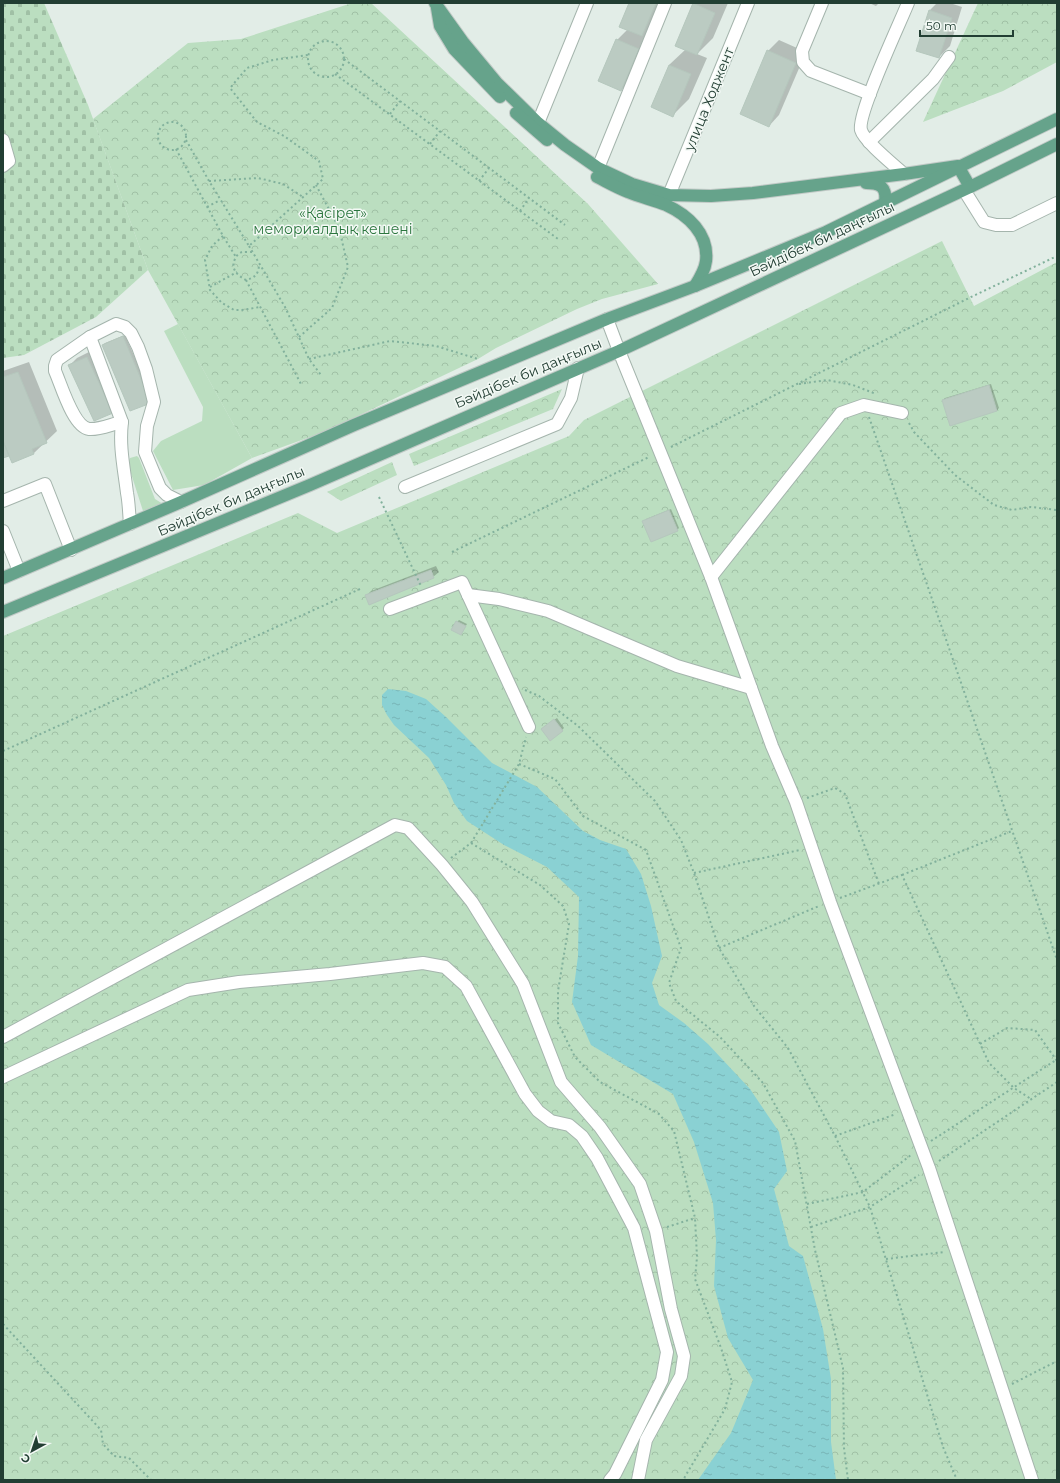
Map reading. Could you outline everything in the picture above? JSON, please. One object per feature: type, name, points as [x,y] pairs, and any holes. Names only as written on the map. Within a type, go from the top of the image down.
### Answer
[{"type":"main road","points":[[435,4],[463,42],[497,83],[538,123],[565,145],[598,168],[632,184],[669,195],[711,196],[809,186],[958,166],[967,188]]},
{"type":"main road","points":[[435,4],[440,26],[454,49],[533,129],[560,151],[594,175],[628,192],[665,205],[679,212],[695,225],[704,241],[706,260],[703,274],[695,286]]},
{"type":"main road","name":"Бәйдібек би даңғылы","points":[[3,578],[71,550],[354,425],[607,319],[695,286],[826,232],[958,166],[1057,119]]},
{"type":"main road","name":"Бәйдібек би даңғылы","points":[[3,612],[310,485],[619,351],[967,188],[1057,144]]},
{"type":"main road","points":[[809,186],[873,183],[880,186],[884,190],[886,195],[885,202]]},
{"type":"street","points":[[538,123],[587,3]]},
{"type":"street","points":[[598,168],[665,3]]},
{"type":"street","name":"улица Ходжент","points":[[669,195],[748,3]]},
{"type":"street","points":[[822,3],[802,51],[803,62],[811,71],[870,94]]},
{"type":"street","points":[[904,174],[869,142],[861,130],[862,117],[870,94],[908,3]]},
{"type":"street","points":[[869,142],[933,79],[949,57]]},
{"type":"street","points":[[3,140],[9,161],[3,166]]},
{"type":"street","points":[[967,188],[984,222],[996,225],[1012,225],[1057,203]]},
{"type":"street","points":[[607,319],[712,577],[772,746],[796,802],[830,902],[906,1110],[929,1168],[1032,1480]]},
{"type":"street","points":[[122,422],[88,429],[82,426],[77,421],[67,400],[54,366],[57,360],[90,337],[116,324],[124,327],[131,333],[138,347],[146,369],[154,402],[147,426],[145,452],[160,488],[167,495],[181,502]]},
{"type":"street","points":[[90,337],[122,422],[120,449],[128,494],[130,524]]},
{"type":"street","points":[[405,487],[557,424],[571,398],[578,368]]},
{"type":"street","points":[[712,577],[841,413],[864,405],[902,413]]},
{"type":"street","points":[[3,501],[45,484],[71,550]]},
{"type":"street","points":[[3,531],[19,572]]},
{"type":"street","points":[[390,610],[462,582],[529,726]]},
{"type":"street","points":[[468,595],[499,599],[548,611],[677,666],[751,688]]},
{"type":"street","points":[[3,1037],[395,825],[408,828],[442,865],[472,902],[523,984],[561,1082],[600,1127],[640,1184],[656,1231],[671,1309],[684,1356],[681,1376],[646,1440],[638,1480]]},
{"type":"street","points":[[3,1077],[188,990],[240,982],[330,974],[423,963],[445,967],[466,986],[525,1094],[538,1111],[551,1121],[569,1125],[582,1136],[597,1158],[634,1228],[667,1352],[662,1380],[610,1480]]},
{"type":"path","points":[[344,59],[340,70],[335,74],[324,76],[313,71],[310,66],[308,55],[314,45],[319,42],[331,41],[340,48],[344,59],[565,225]]},
{"type":"path","points":[[249,246],[322,179],[319,161],[284,136],[257,122],[230,88],[248,68],[273,60],[308,55]]},
{"type":"path","points":[[335,74],[558,239]]},
{"type":"path","points":[[390,114],[400,101]]},
{"type":"path","points":[[186,140],[179,149],[168,150],[159,142],[158,131],[165,123],[176,122],[185,129],[186,140],[220,200],[283,302],[309,359],[321,375]]},
{"type":"path","points":[[430,144],[440,131]]},
{"type":"path","points":[[176,149],[236,257]]},
{"type":"path","points":[[479,181],[489,168]]},
{"type":"path","points":[[209,181],[258,178],[283,184],[303,197]]},
{"type":"path","points":[[299,337],[332,308],[348,267],[339,228],[316,185]]},
{"type":"path","points":[[520,211],[529,198]]},
{"type":"path","points":[[207,207],[220,200]]},
{"type":"path","points":[[223,236],[212,246],[205,260],[210,290],[222,303],[234,310],[260,307]]},
{"type":"path","points":[[252,252],[242,252],[236,257],[234,269],[239,276],[246,280],[301,384]]},
{"type":"path","points":[[452,552],[660,452],[1057,256]]},
{"type":"path","points":[[246,280],[254,278],[260,264]]},
{"type":"path","points":[[210,287],[237,272]]},
{"type":"path","points":[[309,359],[390,342],[436,346],[478,359],[485,359]]},
{"type":"path","points":[[796,384],[827,380],[853,385],[878,395]]},
{"type":"path","points":[[864,405],[1057,960]]},
{"type":"path","points":[[902,413],[914,432],[955,475],[994,505],[1012,510],[1031,507],[1057,510]]},
{"type":"path","points":[[379,498],[415,573]]},
{"type":"path","points":[[3,751],[360,589]]},
{"type":"path","points":[[509,682],[539,696],[578,726],[655,801],[681,840],[694,873],[719,948],[754,1006],[788,1048],[835,1136],[870,1207],[943,1447],[957,1480]]},
{"type":"path","points":[[442,865],[471,843],[519,764],[529,726]]},
{"type":"path","points":[[519,764],[555,779],[583,816],[646,850],[681,948],[669,983],[676,1001],[720,1037],[762,1083],[795,1141],[815,1250],[843,1368],[844,1448],[848,1480]]},
{"type":"path","points":[[796,802],[835,788],[845,794],[879,884]]},
{"type":"path","points":[[719,948],[830,902],[1012,831]]},
{"type":"path","points":[[471,843],[540,885],[563,906],[569,924],[558,991],[558,1022],[575,1057],[600,1082],[659,1114],[674,1131],[696,1218],[697,1258],[695,1279],[732,1382],[725,1409],[683,1480]]},
{"type":"path","points":[[694,873],[811,847]]},
{"type":"path","points":[[902,875],[989,1063],[1014,1088],[1031,1099]]},
{"type":"path","points":[[807,1204],[863,1192],[920,1147],[1057,1061],[1035,1030],[1007,1028],[980,1044]]},
{"type":"path","points":[[835,1136],[906,1110]]},
{"type":"path","points":[[886,1259],[956,1251]]},
{"type":"path","points":[[3,1324],[101,1430],[103,1444],[114,1456],[129,1458],[151,1480]]},
{"type":"path","points":[[1002,1389],[1057,1361]]},
{"type":"green space","points":[[3,3],[44,3],[88,105],[148,270],[96,317],[24,355],[3,358]]},
{"type":"green space","name":"«Қасірет» мемориалдық кешені","points":[[352,3],[371,3],[588,204],[658,284],[602,299],[577,309],[496,348],[478,359],[324,432],[252,458],[148,270],[93,119],[188,43],[241,39]]},
{"type":"green space","points":[[978,3],[1057,3],[1057,62],[1003,91],[923,122]]},
{"type":"green space","points":[[942,241],[974,306],[1057,262],[1057,1480],[3,1480],[3,636],[298,513],[337,533],[569,436],[584,420]]},
{"type":"green space","points":[[178,324],[252,458],[204,485],[173,490],[153,451],[161,441],[202,421],[203,407],[164,331]]},
{"type":"green space","points":[[562,389],[553,409],[414,466],[409,454]]},
{"type":"green space","points":[[137,456],[155,499],[163,504],[143,511],[128,464],[130,458]]},
{"type":"green space","points":[[392,462],[397,475],[341,501],[327,492]]},
{"type":"water","points":[[388,689],[406,691],[426,699],[492,763],[537,787],[583,831],[600,840],[626,849],[641,874],[651,906],[662,956],[652,983],[659,1005],[684,1023],[708,1044],[750,1089],[779,1132],[787,1171],[774,1189],[789,1246],[803,1256],[823,1329],[831,1379],[831,1442],[836,1480],[698,1480],[731,1433],[753,1380],[728,1338],[714,1286],[716,1240],[713,1203],[694,1142],[673,1094],[591,1045],[572,1002],[578,956],[579,897],[547,867],[504,845],[467,821],[454,803],[446,785],[429,758],[394,725],[387,715],[382,705],[382,695]]},
{"type":"building","points":[[629,3],[656,3],[642,36],[619,27]]},
{"type":"building","points":[[693,3],[715,13],[697,55],[675,46]]},
{"type":"building","points":[[929,10],[952,18],[939,58],[916,51]]},
{"type":"building","points":[[616,39],[639,49],[621,91],[598,81]]},
{"type":"building","points":[[767,50],[796,63],[769,127],[740,114]]},
{"type":"building","points":[[669,65],[691,74],[673,117],[651,107]]},
{"type":"building","points":[[123,336],[151,403],[130,411],[102,345]]},
{"type":"building","points":[[87,357],[113,413],[94,421],[68,365]]},
{"type":"building","points":[[18,372],[47,443],[32,449],[34,454],[12,463],[3,441],[3,377]]},
{"type":"building","points":[[989,385],[997,411],[950,426],[942,400]]},
{"type":"building","points":[[3,441],[9,456],[3,458]]},
{"type":"building","points":[[669,510],[678,531],[651,542],[642,521]]},
{"type":"building","points":[[431,570],[434,578],[369,605],[365,595]]},
{"type":"building","points":[[456,621],[466,626],[461,635],[451,630]]},
{"type":"building","points":[[554,719],[563,731],[550,741],[541,729]]}]
